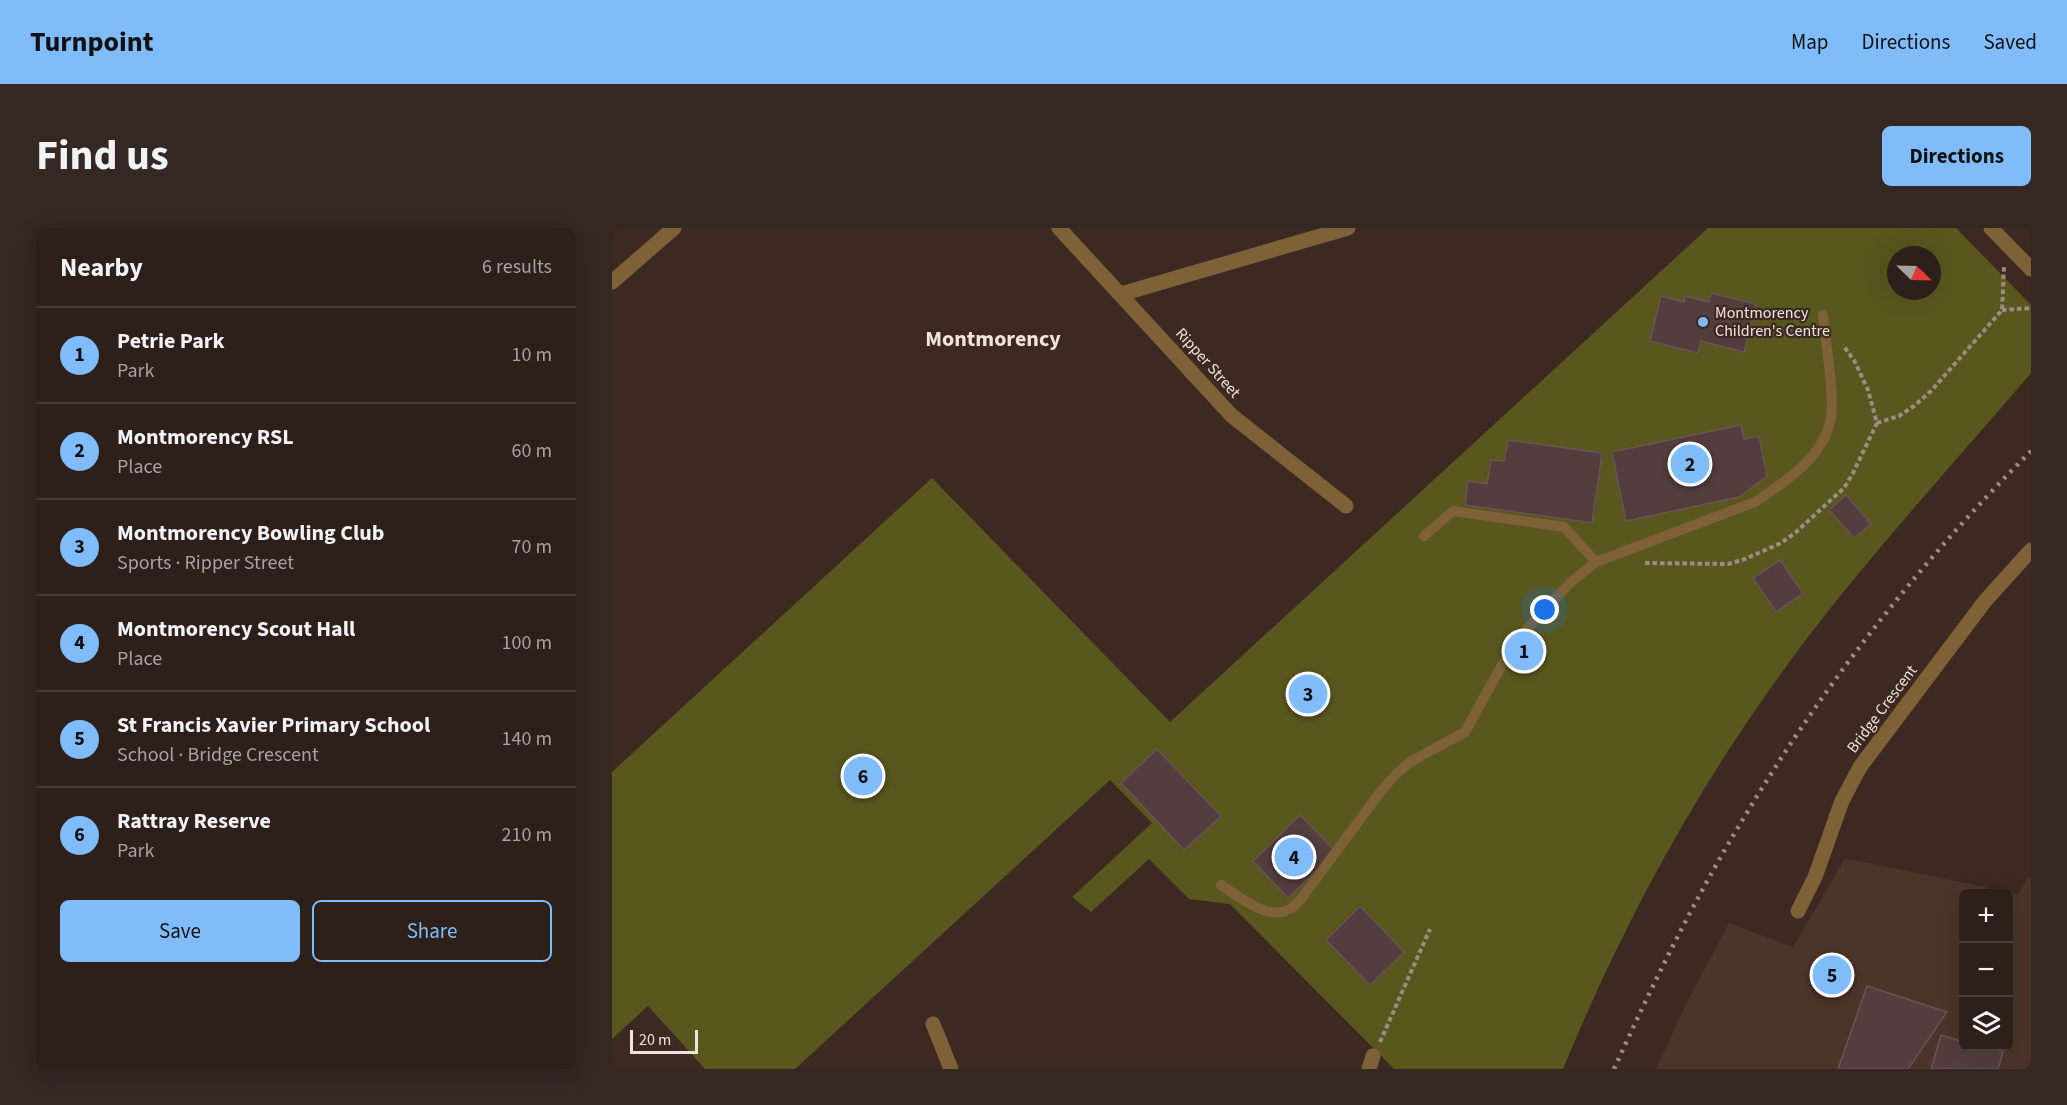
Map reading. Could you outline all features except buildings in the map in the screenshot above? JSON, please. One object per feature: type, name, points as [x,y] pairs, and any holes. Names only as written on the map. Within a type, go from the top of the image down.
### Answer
[{"type":"street","points":[[612,282],[674,228]]},
{"type":"street","name":"Ripper Street","points":[[1059,228],[1231,415],[1346,506]]},
{"type":"street","points":[[1121,294],[1348,228]]},
{"type":"street","points":[[1991,228],[2031,269]]},
{"type":"street","name":"Bridge Crescent","points":[[1798,911],[1815,877],[1842,801],[1860,767],[1985,601],[2031,550]]},
{"type":"street","points":[[933,1024],[951,1069]]},
{"type":"lane","points":[[1221,885],[1260,909],[1281,912],[1291,909],[1301,900],[1381,790],[1396,774],[1428,751],[1466,732],[1503,663],[1522,634],[1571,582],[1596,562],[1755,502],[1778,487],[1803,465],[1817,449],[1830,422],[1832,406],[1823,315]]},
{"type":"lane","points":[[1424,536],[1453,511],[1564,527],[1596,562]]},
{"type":"path","points":[[1877,423],[1899,416],[1914,406],[2002,310],[2006,244]]},
{"type":"path","points":[[2002,310],[2031,308]]},
{"type":"path","points":[[1371,1063],[1430,929]]},
{"type":"shaded area","points":[[1708,228],[1956,228],[2031,305],[2031,373],[1859,573],[1794,656],[1733,743],[1653,878],[1606,972],[1563,1069],[1394,1069],[1230,904],[1189,899],[1149,859],[1091,912],[1072,897],[1152,823],[1110,780],[795,1069],[705,1069],[648,1006],[612,1039],[612,772],[932,478],[1170,722]]},
{"type":"shaded area","points":[[1845,858],[1994,889],[1959,889],[1959,1051],[2013,1051],[2013,893],[2018,894],[2028,878],[2031,879],[2031,1069],[1656,1069],[1687,1002],[1729,923],[1793,947]]},
{"type":"railway","points":[[1614,1069],[1711,874],[1778,762],[1879,622],[1952,534],[2031,451]]},
{"type":"place","name":"Montmorency Children's Centre","points":[[1703,322]]},
{"type":"place","name":"Montmorency RSL","points":[[1690,464]]},
{"type":"place","name":"Petrie Park","points":[[1524,651]]},
{"type":"place","name":"Montmorency Bowling Club","points":[[1308,694]]},
{"type":"place","name":"Rattray Reserve","points":[[863,776]]},
{"type":"place","name":"Montmorency Scout Hall","points":[[1294,857]]},
{"type":"place","name":"St Francis Xavier Primary School","points":[[1832,975]]},
{"type":"district","name":"Montmorency","points":[[993,339]]}]
